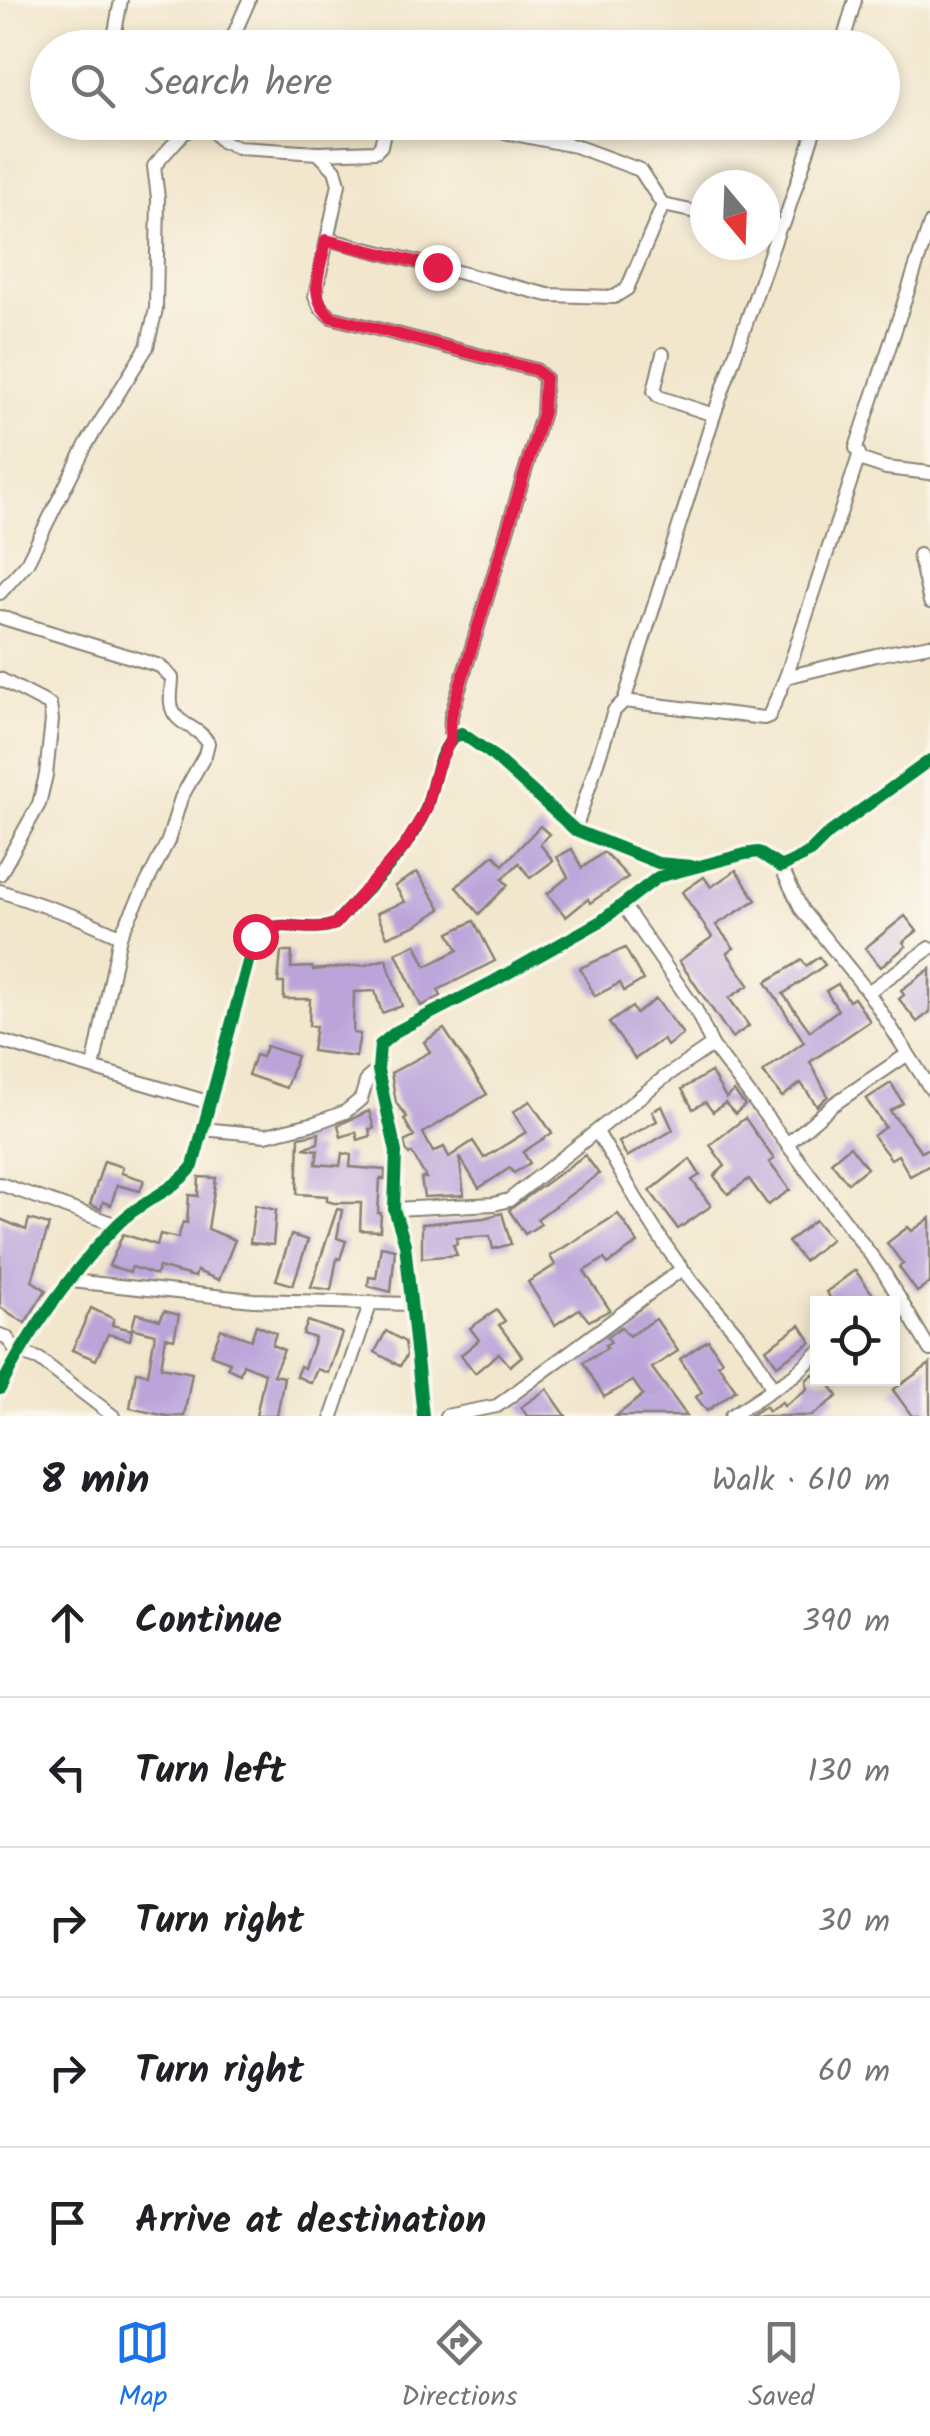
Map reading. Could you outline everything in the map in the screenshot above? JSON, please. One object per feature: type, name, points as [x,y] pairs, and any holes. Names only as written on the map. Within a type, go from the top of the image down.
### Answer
[{"type":"street","points":[[115,30],[121,0]]},
{"type":"street","points":[[236,30],[249,0]]},
{"type":"street","points":[[846,30],[855,0]]},
{"type":"street","points":[[0,593],[27,563],[86,446],[147,347],[156,309],[158,198],[154,166],[178,140]]},
{"type":"street","points":[[223,140],[231,147],[318,152],[376,151],[382,140]]},
{"type":"street","points":[[544,140],[575,146],[640,170],[663,205],[690,211]]},
{"type":"street","points":[[780,226],[812,140]]},
{"type":"street","points":[[0,1388],[18,1352],[117,1225],[184,1177],[197,1154],[255,936],[266,927],[280,924],[324,928],[335,924],[405,846],[426,810],[437,768],[450,740],[451,716],[543,412],[545,378],[536,370],[331,317],[320,307],[315,296],[338,184],[335,170],[318,152]]},
{"type":"street","points":[[326,240],[548,295],[614,297],[626,290],[663,205]]},
{"type":"street","points":[[624,701],[768,716],[786,677],[859,456],[856,448],[930,224]]},
{"type":"street","points":[[574,830],[614,712],[624,701],[714,414],[768,260]]},
{"type":"street","points":[[663,354],[654,391],[659,398],[714,414]]},
{"type":"street","points":[[859,456],[886,468],[930,474]]},
{"type":"street","points":[[919,555],[930,602]]},
{"type":"street","points":[[0,617],[160,666],[172,678],[171,708],[175,715],[206,737],[206,755],[180,798],[168,841],[120,936],[93,1068]]},
{"type":"street","points":[[786,677],[876,654],[930,646]]},
{"type":"street","points":[[0,679],[50,705],[52,720],[39,804],[0,874]]},
{"type":"street","points":[[450,740],[461,733],[490,752],[574,830],[658,863],[691,866]]},
{"type":"street","points":[[781,866],[810,852],[828,834],[930,760]]},
{"type":"street","points":[[423,1416],[405,1244],[394,1209],[396,1152],[378,1070],[380,1045],[397,1031],[543,954],[623,905],[658,877],[758,852],[781,866],[802,910],[868,992],[930,1088]]},
{"type":"street","points":[[0,890],[120,936]]},
{"type":"street","points":[[623,905],[696,1010],[712,1045],[883,1271],[893,1296]]},
{"type":"street","points":[[868,992],[930,948]]},
{"type":"street","points":[[0,1041],[211,1103]]},
{"type":"street","points":[[394,1209],[502,1203],[712,1045]]},
{"type":"street","points":[[787,1144],[834,1104],[908,1054]]},
{"type":"street","points":[[202,1129],[266,1136],[315,1123],[345,1112],[361,1099],[367,1078],[378,1070]]},
{"type":"street","points":[[597,1132],[682,1269],[748,1345],[772,1388]]},
{"type":"street","points":[[2,1189],[117,1225]]},
{"type":"street","points":[[446,1416],[496,1406],[682,1269]]},
{"type":"street","points":[[71,1281],[253,1300],[412,1304]]},
{"type":"street","points":[[332,1416],[371,1302]]},
{"type":"street","points":[[900,1311],[930,1350]]},
{"type":"street","points":[[0,1335],[18,1352],[39,1359],[113,1416]]},
{"type":"street","points":[[731,1416],[810,1360]]},
{"type":"building","points":[[540,826],[549,834],[540,844],[553,861],[530,878],[519,863],[502,879],[508,885],[479,914],[456,887],[494,855],[503,865]]},
{"type":"building","points":[[572,849],[582,868],[604,852],[628,877],[590,903],[588,899],[566,917],[547,894],[568,877],[557,857]]},
{"type":"building","points":[[736,870],[756,900],[716,925],[734,948],[727,953],[749,985],[729,998],[749,1026],[732,1038],[679,961],[712,937],[682,892],[704,877],[711,887]]},
{"type":"building","points":[[417,872],[441,909],[417,925],[387,937],[377,913],[405,902],[395,886]]},
{"type":"building","points":[[905,916],[917,931],[881,967],[865,948]]},
{"type":"building","points":[[474,921],[495,961],[438,990],[441,996],[421,1006],[396,953],[416,944],[426,966],[458,950],[449,933]]},
{"type":"building","points":[[625,948],[643,980],[624,991],[620,983],[595,996],[580,968]]},
{"type":"building","points":[[281,952],[292,952],[291,968],[313,970],[386,959],[402,1006],[382,1013],[375,991],[354,992],[353,1033],[360,1034],[356,1057],[312,1051],[316,1026],[309,1026],[310,999],[284,999],[284,983],[278,983]]},
{"type":"building","points":[[819,957],[825,965],[783,994],[810,1031],[838,1010],[826,991],[838,984],[870,1021],[810,1062],[828,1096],[817,1106],[801,1083],[782,1097],[763,1072],[804,1042],[766,982],[802,960],[806,966]]},
{"type":"building","points":[[930,969],[930,1012],[917,1022],[899,999],[904,995],[901,990]]},
{"type":"building","points":[[656,999],[683,1034],[667,1046],[663,1039],[635,1059],[609,1023],[632,1007],[636,1014]]},
{"type":"building","points":[[444,1029],[487,1094],[423,1133],[433,1152],[444,1147],[449,1157],[473,1141],[484,1158],[526,1132],[513,1112],[530,1101],[552,1133],[523,1152],[530,1163],[514,1173],[510,1168],[479,1188],[459,1156],[464,1195],[424,1197],[421,1178],[426,1178],[406,1149],[404,1142],[414,1137],[404,1119],[407,1117],[396,1103],[391,1073],[430,1052],[424,1042]]},
{"type":"building","points":[[266,1046],[297,1056],[286,1088],[248,1075],[255,1055],[262,1057]]},
{"type":"building","points":[[711,1072],[726,1098],[734,1091],[745,1105],[735,1114],[725,1103],[713,1112],[705,1102],[693,1109],[682,1089]]},
{"type":"building","points":[[891,1083],[903,1103],[890,1111],[922,1152],[930,1147],[930,1165],[910,1176],[898,1155],[891,1159],[873,1136],[885,1127],[866,1099]]},
{"type":"building","points":[[662,1106],[673,1130],[627,1157],[619,1142],[657,1121],[652,1111]]},
{"type":"building","points":[[369,1111],[374,1128],[369,1129],[371,1136],[358,1140],[356,1132],[341,1137],[338,1125]]},
{"type":"building","points":[[745,1118],[790,1190],[768,1205],[749,1179],[728,1194],[714,1176],[725,1166],[710,1145]]},
{"type":"building","points":[[319,1133],[318,1143],[303,1148],[318,1150],[316,1164],[340,1166],[342,1153],[351,1155],[350,1167],[385,1170],[385,1179],[380,1179],[380,1231],[360,1230],[361,1203],[334,1203],[327,1201],[327,1196],[297,1194],[299,1137]]},
{"type":"building","points":[[850,1146],[867,1168],[848,1183],[831,1162]]},
{"type":"building","points":[[585,1155],[599,1174],[537,1219],[541,1224],[525,1234],[509,1210]]},
{"type":"building","points":[[690,1159],[700,1175],[692,1180],[711,1206],[678,1229],[650,1191]]},
{"type":"building","points":[[104,1161],[123,1167],[121,1173],[144,1180],[140,1191],[117,1185],[111,1205],[103,1202],[101,1209],[90,1205]]},
{"type":"building","points":[[199,1177],[216,1178],[208,1229],[235,1240],[219,1280],[197,1271],[195,1277],[159,1267],[156,1275],[132,1267],[130,1272],[109,1266],[123,1234],[157,1245],[160,1234],[178,1238],[183,1222],[187,1223],[189,1195],[198,1196]]},
{"type":"building","points":[[255,1205],[276,1210],[273,1245],[250,1243]]},
{"type":"building","points":[[337,1209],[342,1210],[337,1238],[346,1241],[340,1259],[337,1258],[331,1290],[311,1287]]},
{"type":"building","points":[[502,1213],[511,1244],[493,1249],[490,1236],[456,1238],[457,1244],[453,1245],[457,1255],[422,1258],[422,1224]]},
{"type":"building","points":[[618,1214],[638,1243],[608,1264],[604,1259],[584,1271],[610,1310],[589,1321],[579,1309],[555,1325],[528,1282],[555,1265],[550,1256]]},
{"type":"building","points":[[930,1218],[930,1283],[917,1292],[887,1243],[908,1227],[912,1231]]},
{"type":"building","points":[[0,1219],[26,1230],[29,1219],[49,1225],[32,1281],[46,1290],[25,1323],[0,1307]]},
{"type":"building","points":[[815,1220],[831,1239],[804,1261],[788,1242]]},
{"type":"building","points":[[291,1235],[308,1240],[293,1285],[276,1280]]},
{"type":"building","points":[[381,1246],[395,1249],[391,1292],[368,1286],[369,1277],[376,1278]]},
{"type":"building","points":[[855,1270],[874,1296],[829,1296],[826,1292]]},
{"type":"building","points":[[91,1308],[114,1319],[112,1325],[132,1330],[130,1340],[108,1334],[96,1360],[72,1350]]},
{"type":"building","points":[[497,1310],[505,1321],[499,1325],[522,1356],[510,1366],[499,1353],[475,1373],[461,1355],[479,1340],[470,1328]]},
{"type":"building","points":[[164,1311],[179,1315],[174,1339],[166,1337],[161,1367],[192,1373],[184,1416],[130,1408],[136,1372],[148,1374],[155,1334],[132,1328],[136,1313],[160,1320]]},
{"type":"building","points":[[656,1319],[678,1351],[652,1368],[687,1416],[616,1416],[643,1395],[633,1381],[604,1397],[583,1362],[607,1348],[605,1345],[611,1342],[607,1337],[621,1327],[629,1336]]},
{"type":"building","points":[[308,1321],[342,1333],[328,1373],[317,1369],[311,1383],[296,1376],[300,1366],[304,1368],[315,1338],[303,1334]]},
{"type":"building","points":[[256,1325],[276,1333],[272,1345],[284,1350],[273,1375],[284,1377],[277,1416],[256,1416],[265,1373],[243,1364],[240,1374],[227,1368],[230,1362],[211,1355],[221,1329],[251,1340]]},
{"type":"building","points":[[800,1325],[810,1340],[777,1365],[766,1349]]},
{"type":"building","points":[[386,1331],[405,1342],[407,1355],[400,1366],[375,1352]]},
{"type":"building","points":[[708,1340],[722,1361],[718,1364],[736,1390],[707,1411],[696,1397],[702,1392],[680,1359]]},
{"type":"building","points":[[930,1364],[930,1416],[912,1416],[893,1390]]},
{"type":"building","points":[[810,1377],[810,1386],[832,1386],[838,1396],[812,1416],[749,1416],[765,1406],[768,1411],[782,1402],[784,1406],[807,1389],[806,1380]]},
{"type":"building","points":[[547,1389],[566,1416],[527,1416],[521,1407]]},
{"type":"cycle path","points":[[0,1389],[38,1324],[86,1259],[128,1215],[176,1183],[193,1166],[255,936],[274,927],[335,924],[409,840],[426,808],[441,756],[452,739],[461,733],[490,753],[575,830],[658,863],[691,866]]},
{"type":"cycle path","points":[[423,1416],[405,1244],[394,1209],[396,1152],[378,1070],[380,1045],[397,1031],[601,921],[658,877],[758,852],[781,867],[810,852],[828,834],[930,760]]},
{"type":"route","points":[[255,936],[266,927],[280,924],[324,928],[335,924],[405,846],[426,810],[437,768],[450,740],[451,716],[543,412],[545,378],[536,370],[331,317],[315,296],[326,240],[437,267]]}]
